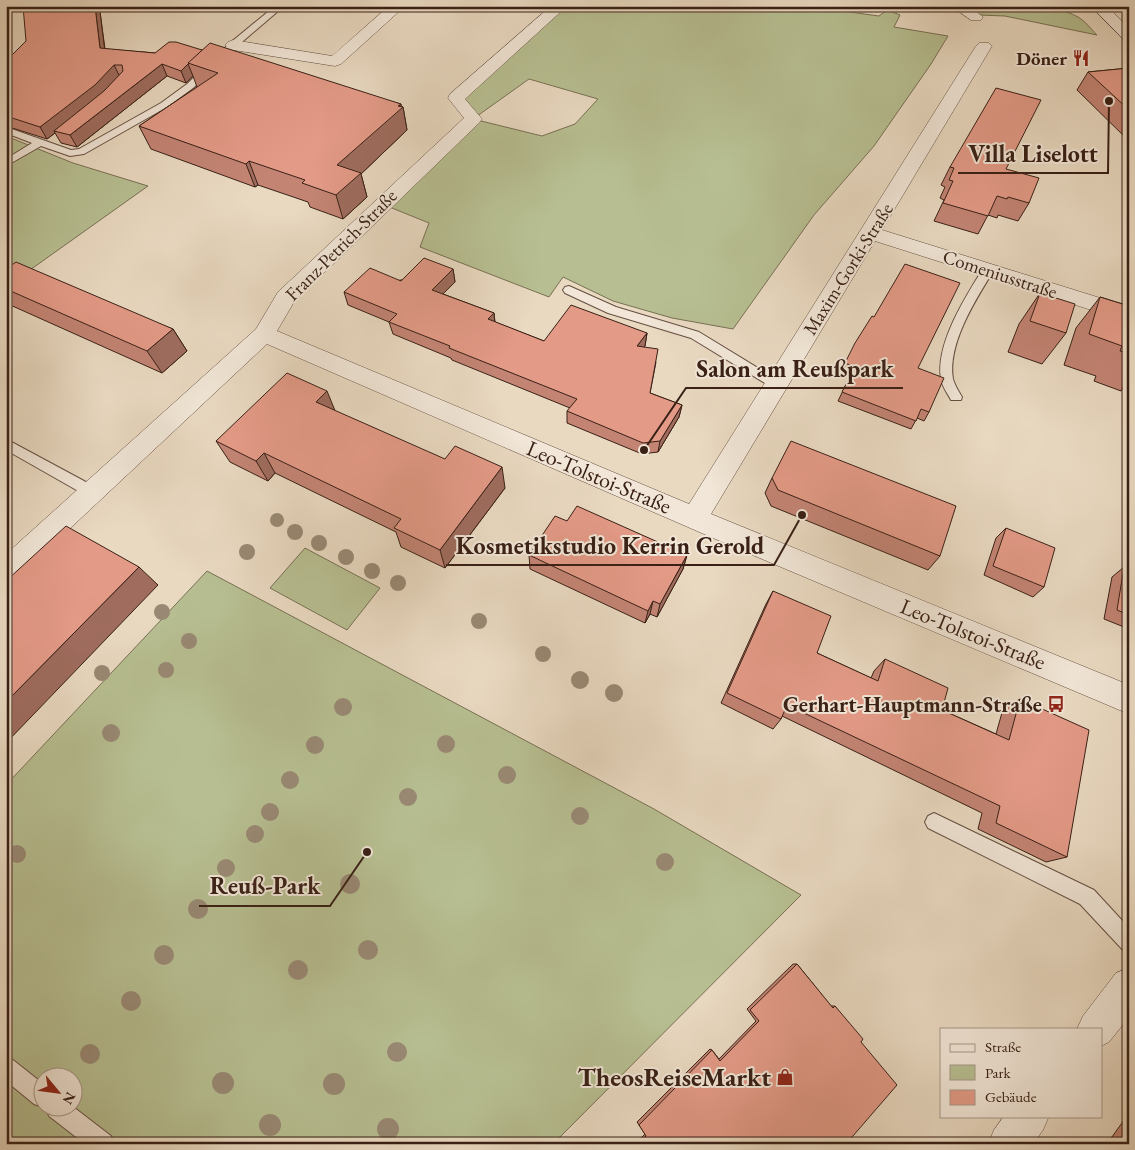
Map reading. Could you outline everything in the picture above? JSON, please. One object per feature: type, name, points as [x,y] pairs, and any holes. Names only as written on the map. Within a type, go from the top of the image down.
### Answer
[{"type":"street","points":[[232,45],[335,61],[398,6]]},
{"type":"street","name":"Franz-Petrich-Straße","points":[[6,571],[264,334],[286,297],[473,119],[456,98],[560,6]]},
{"type":"street","points":[[958,6],[976,18]]},
{"type":"street","points":[[1098,6],[1129,37]]},
{"type":"street","name":"Maxim-Gorki-Straße","points":[[695,518],[984,46]]},
{"type":"street","name":"Comeniusstraße","points":[[870,233],[1129,315]]},
{"type":"street","name":"Leo-Tolstoi-Straße","points":[[264,334],[695,518],[1129,700]]},
{"type":"street","points":[[1097,1028],[1129,986]]},
{"type":"street","points":[[1008,1144],[1028,1118]]},
{"type":"lane","points":[[6,130],[48,142],[70,153],[81,152],[164,105],[190,86],[232,45],[280,6]]},
{"type":"lane","points":[[6,163],[48,142]]},
{"type":"lane","points":[[956,397],[947,380],[949,352],[959,323],[988,270]]},
{"type":"lane","points":[[569,290],[612,310],[695,335],[777,385]]},
{"type":"lane","points":[[6,444],[92,492]]},
{"type":"lane","points":[[934,822],[1087,897],[1129,942]]},
{"type":"lane","points":[[6,1067],[32,1088]]},
{"type":"lane","points":[[70,1118],[103,1144]]},
{"type":"green space","points":[[560,6],[806,6],[879,16],[887,10],[900,15],[894,27],[948,36],[931,64],[874,146],[814,215],[733,329],[672,318],[613,301],[563,277],[549,297],[420,247],[429,223],[382,204],[473,119],[456,98]],"holes":[[[529,79],[598,99],[575,124],[542,136],[473,119]]]},
{"type":"green space","points":[[959,6],[1037,6],[1052,9],[1078,17],[1097,35],[1005,16],[979,15]]},
{"type":"green space","points":[[6,136],[73,163],[148,186],[6,287]]},
{"type":"green space","points":[[305,548],[380,588],[347,630],[270,588]]},
{"type":"green space","points":[[207,571],[654,809],[801,895],[553,1144],[6,1144],[6,785]]},
{"type":"building","points":[[23,6],[95,6],[100,48],[155,53],[169,42],[176,42],[202,50],[181,71],[162,64],[70,135],[54,131],[104,91],[123,71],[122,65],[114,65],[95,85],[40,127],[6,116],[6,61],[26,41]]},
{"type":"building","points":[[210,43],[401,104],[398,106],[403,107],[337,165],[361,173],[336,195],[302,183],[305,180],[249,161],[246,164],[139,126],[218,73],[188,63]]},
{"type":"building","points":[[1129,68],[1129,110],[1088,72]]},
{"type":"building","points":[[996,88],[1041,100],[1006,169],[1039,178],[1029,203],[997,196],[988,216],[943,203],[953,181],[949,180],[954,168],[950,167]]},
{"type":"building","points":[[424,258],[453,269],[432,290],[494,313],[488,319],[544,341],[571,305],[647,333],[637,346],[658,349],[650,393],[682,405],[660,441],[643,443],[567,411],[577,399],[389,322],[397,314],[344,292],[370,268],[401,281]]},
{"type":"building","points":[[16,262],[173,329],[147,351],[6,289],[6,269]]},
{"type":"building","points":[[905,264],[960,283],[918,368],[944,378],[929,412],[921,409],[916,421],[842,392],[855,367],[845,363],[855,343],[872,316],[874,317]]},
{"type":"building","points":[[1040,293],[1075,304],[1066,333],[1030,321]]},
{"type":"building","points":[[1100,297],[1129,306],[1129,354],[1120,351],[1122,346],[1089,334]]},
{"type":"building","points":[[287,373],[327,391],[316,402],[445,459],[455,446],[502,467],[440,550],[394,528],[401,519],[264,453],[256,461],[216,441]]},
{"type":"building","points":[[791,441],[956,506],[940,556],[778,490],[772,478]]},
{"type":"building","points":[[577,506],[687,555],[660,604],[653,601],[648,611],[529,555],[555,516],[567,521]]},
{"type":"building","points":[[66,526],[139,567],[6,702],[6,581]]},
{"type":"building","points":[[1006,528],[1055,548],[1044,587],[993,566]]},
{"type":"building","points":[[1124,567],[1129,569],[1129,615],[1117,610]]},
{"type":"building","points":[[773,591],[831,616],[817,653],[878,681],[885,659],[948,688],[942,710],[1009,740],[1020,699],[1089,730],[1067,857],[996,823],[1000,806],[787,705],[781,719],[727,693]]},
{"type":"building","points":[[797,964],[833,1008],[835,1006],[863,1039],[861,1042],[897,1085],[846,1144],[639,1144],[646,1136],[639,1125],[712,1050],[720,1061],[759,1021],[750,1010]]},
{"type":"place","name":"Döner","points":[[1081,58]]},
{"type":"place","name":"Villa Liselott","points":[[1109,101]]},
{"type":"place","name":"Salon am Reußpark","points":[[644,450]]},
{"type":"place","name":"Kosmetikstudio Kerrin Gerold","points":[[802,515]]},
{"type":"place","name":"Gerhart-Hauptmann-Straße","points":[[1056,704]]},
{"type":"place","name":"Reuß-Park","points":[[367,852]]},
{"type":"place","name":"TheosReiseMarkt","points":[[785,1077]]}]
